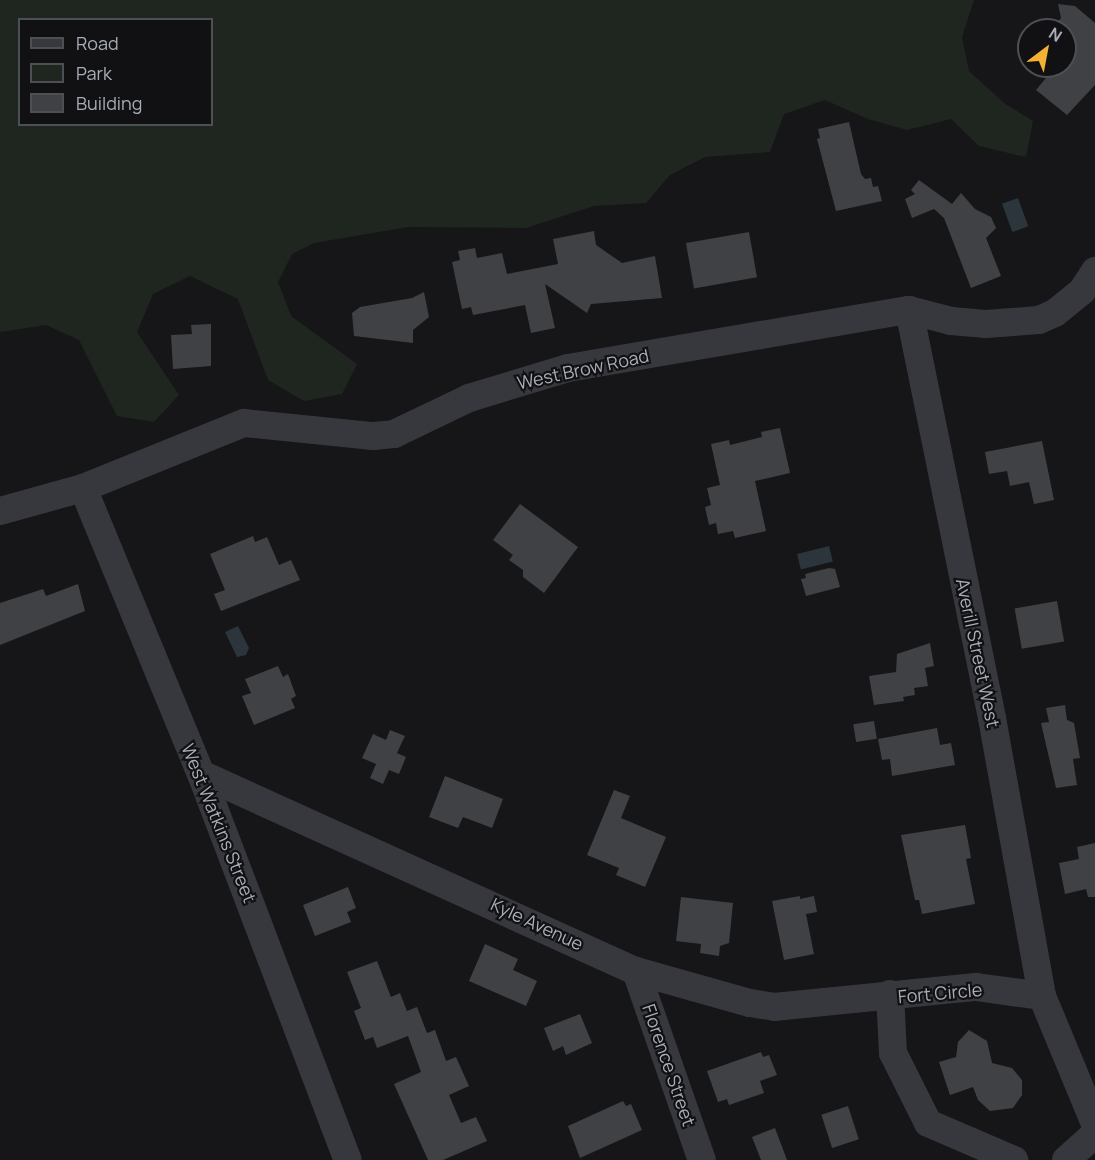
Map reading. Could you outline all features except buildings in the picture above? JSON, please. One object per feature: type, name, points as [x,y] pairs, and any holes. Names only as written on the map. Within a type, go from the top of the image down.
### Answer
[{"type":"street","name":"West Brow Road","points":[[0,511],[83,488],[244,423],[373,436],[394,434],[469,398],[558,370],[909,310],[951,321],[1031,321],[1056,313],[1082,291],[1095,271]]},
{"type":"street","name":"Averill Street West","points":[[909,310],[993,718],[1042,996]]},
{"type":"street","name":"West Watkins Street","points":[[83,488],[201,774],[348,1160]]},
{"type":"street","name":"Kyle Avenue","points":[[201,774],[636,971],[774,1007],[890,994]]},
{"type":"street","name":"Florence Street","points":[[636,971],[702,1160]]},
{"type":"street","name":"Fort Circle","points":[[1014,1160],[928,1123],[893,1053],[890,994],[976,987],[1042,996]]},
{"type":"street","points":[[1042,996],[1095,1124]]},
{"type":"street","points":[[1066,1160],[1095,1134]]},
{"type":"green space","points":[[0,0],[974,0],[962,37],[969,71],[1004,103],[1033,121],[1026,157],[979,146],[951,119],[907,130],[868,119],[825,100],[784,114],[770,152],[705,157],[670,175],[646,203],[594,206],[526,228],[408,227],[314,243],[292,254],[278,282],[291,316],[357,364],[342,394],[304,401],[268,380],[238,299],[190,276],[153,294],[137,332],[179,395],[154,422],[117,416],[79,340],[46,325],[0,332]]},
{"type":"shaded area","points":[[1018,198],[1028,226],[1012,232],[1002,204]]},
{"type":"shaded area","points":[[829,546],[833,562],[801,570],[797,554]]},
{"type":"shaded area","points":[[238,626],[249,648],[246,655],[237,657],[225,632]]}]
